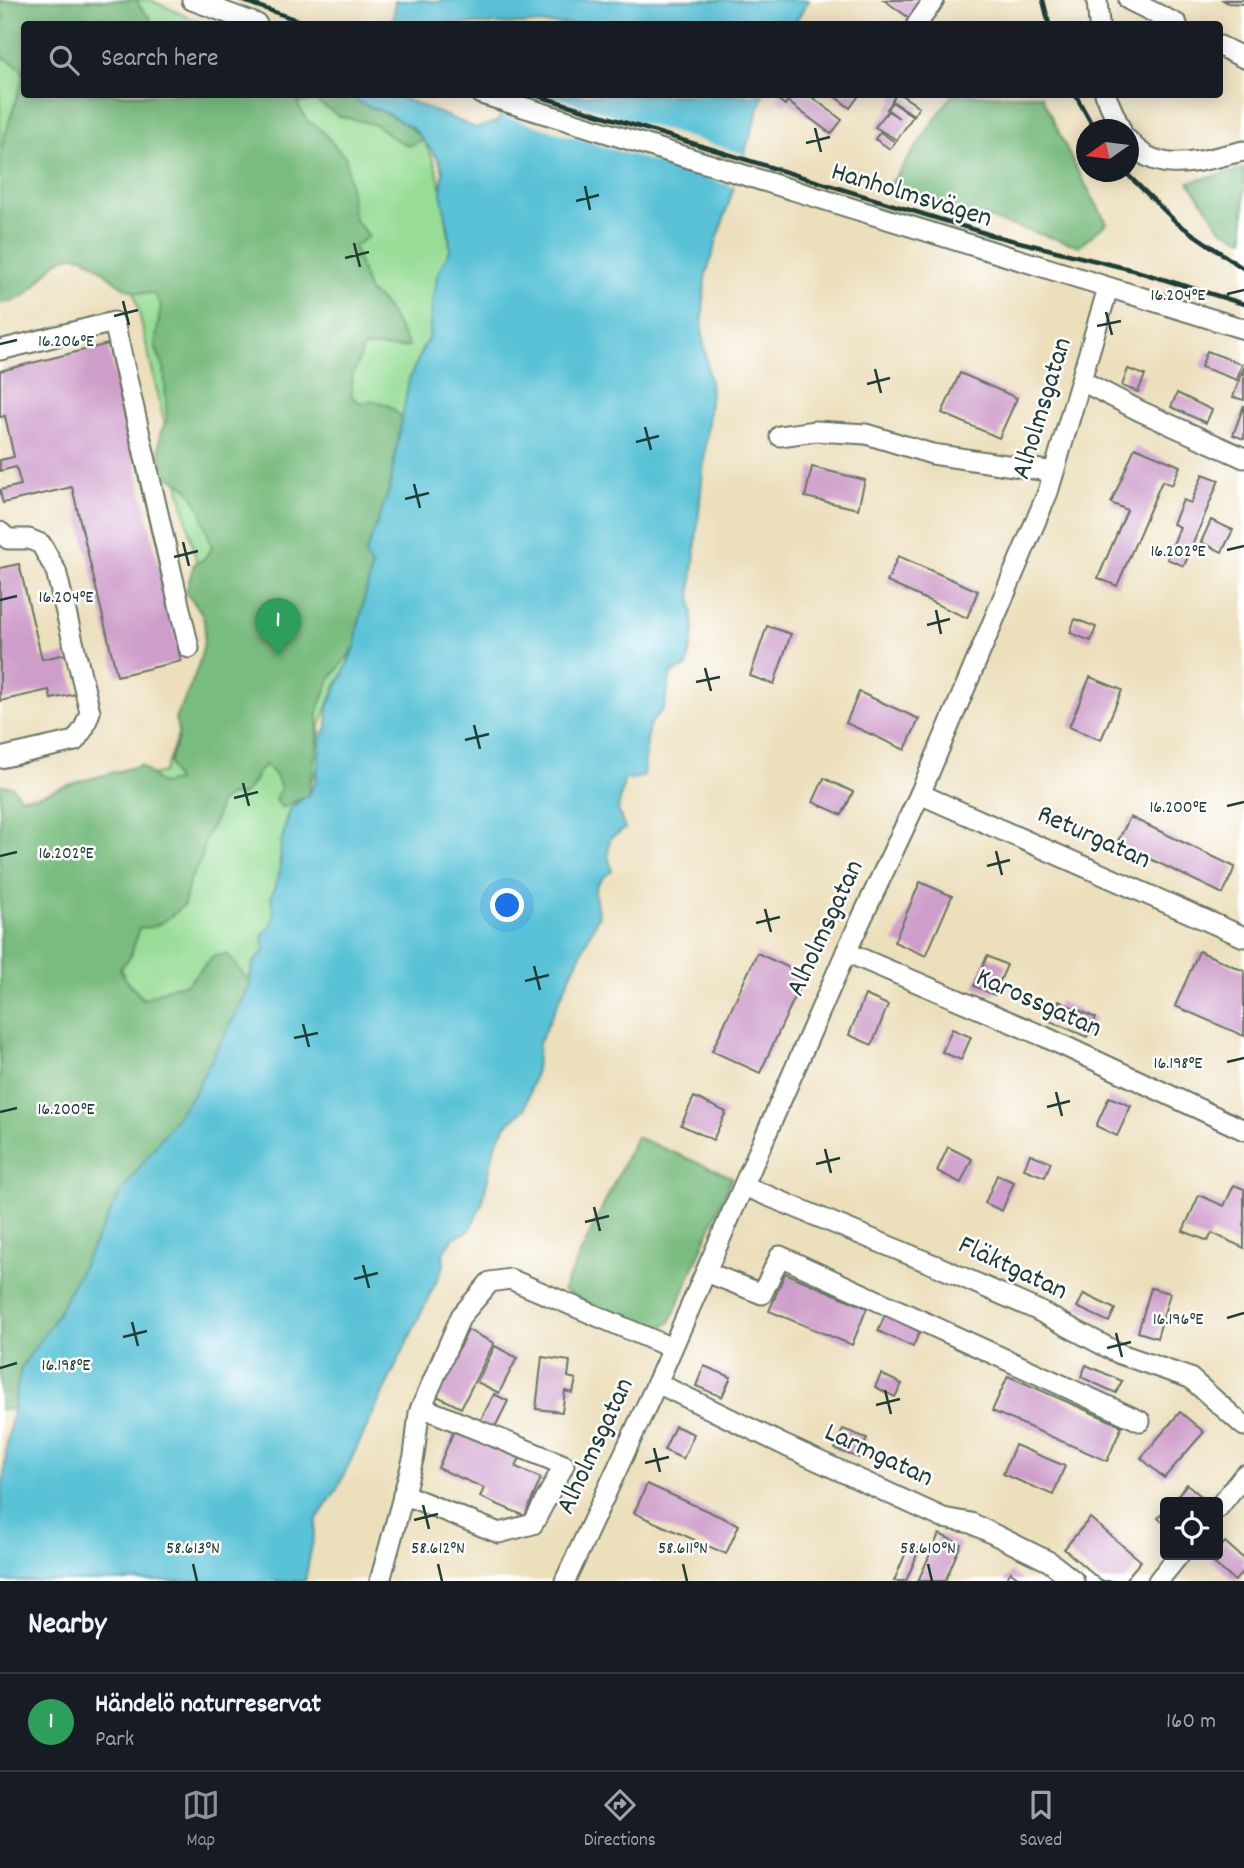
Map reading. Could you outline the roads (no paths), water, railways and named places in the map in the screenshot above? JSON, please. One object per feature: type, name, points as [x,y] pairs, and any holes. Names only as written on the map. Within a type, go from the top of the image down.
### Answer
[{"type":"street","points":[[191,0],[249,21]]},
{"type":"street","points":[[919,21],[933,0]]},
{"type":"street","points":[[1097,0],[1099,21]]},
{"type":"street","points":[[1129,0],[1171,21]]},
{"type":"street","points":[[1223,48],[1244,58]]},
{"type":"street","name":"Hanholmsvägen","points":[[493,98],[1244,329]]},
{"type":"street","points":[[1107,98],[1116,119]]},
{"type":"street","points":[[1139,149],[1148,158],[1170,164],[1244,150]]},
{"type":"street","name":"Alholmsgatan","points":[[565,1581],[657,1383],[846,952],[920,793],[1043,505],[1108,288]]},
{"type":"street","points":[[0,350],[114,322],[189,648]]},
{"type":"street","points":[[1082,381],[1140,411],[1244,458]]},
{"type":"street","points":[[780,436],[816,431],[866,434],[932,454],[1054,472]]},
{"type":"street","points":[[0,532],[8,539],[29,539],[41,544],[56,571],[90,712],[84,729],[75,741],[0,758]]},
{"type":"street","name":"Returgatan","points":[[920,793],[1244,937]]},
{"type":"street","name":"Karossgatan","points":[[846,952],[1043,1036],[1244,1130]]},
{"type":"street","name":"Fläktgatan","points":[[744,1186],[999,1294],[1120,1354],[1190,1378],[1244,1426]]},
{"type":"street","points":[[706,1272],[762,1294],[780,1256],[1140,1421]]},
{"type":"street","points":[[380,1581],[414,1456],[421,1407],[461,1316],[490,1282],[510,1279],[672,1348]]},
{"type":"street","name":"Larmgatan","points":[[657,1383],[943,1518],[971,1523],[1050,1562],[1074,1581]]},
{"type":"street","points":[[404,1494],[499,1533],[533,1524],[564,1465],[421,1407]]},
{"type":"street","points":[[1223,1502],[1244,1475]]},
{"type":"street","points":[[1158,1581],[1175,1560]]},
{"type":"water","points":[[809,0],[796,21],[393,21],[395,1]]},
{"type":"water","points":[[355,98],[402,98],[476,128],[497,122],[509,98],[762,98],[705,278],[702,329],[711,391],[691,591],[694,632],[687,667],[671,673],[664,708],[649,725],[643,777],[624,780],[618,810],[625,829],[610,838],[608,855],[612,871],[600,880],[595,890],[599,915],[539,1043],[536,1069],[525,1109],[506,1125],[495,1146],[482,1204],[469,1231],[454,1237],[443,1253],[444,1265],[337,1489],[317,1519],[305,1581],[0,1581],[0,1515],[7,1443],[21,1368],[56,1317],[120,1194],[193,1095],[251,985],[253,965],[265,951],[262,936],[271,926],[274,912],[271,897],[280,871],[281,843],[291,807],[308,795],[316,780],[321,739],[327,727],[328,707],[356,645],[372,567],[365,555],[389,491],[409,379],[429,336],[438,273],[450,250],[441,193],[443,171],[439,160],[414,129],[387,113],[355,101]]},
{"type":"railway","points":[[241,0],[300,21]]},
{"type":"railway","points":[[1043,0],[1048,21]]},
{"type":"railway","points":[[545,98],[991,235],[1133,270],[1244,304]]},
{"type":"railway","points":[[1077,98],[1089,119]]},
{"type":"railway","points":[[1135,182],[1177,223],[1244,269]]},
{"type":"place","name":"Händelö naturreservat","points":[[278,656]]}]
